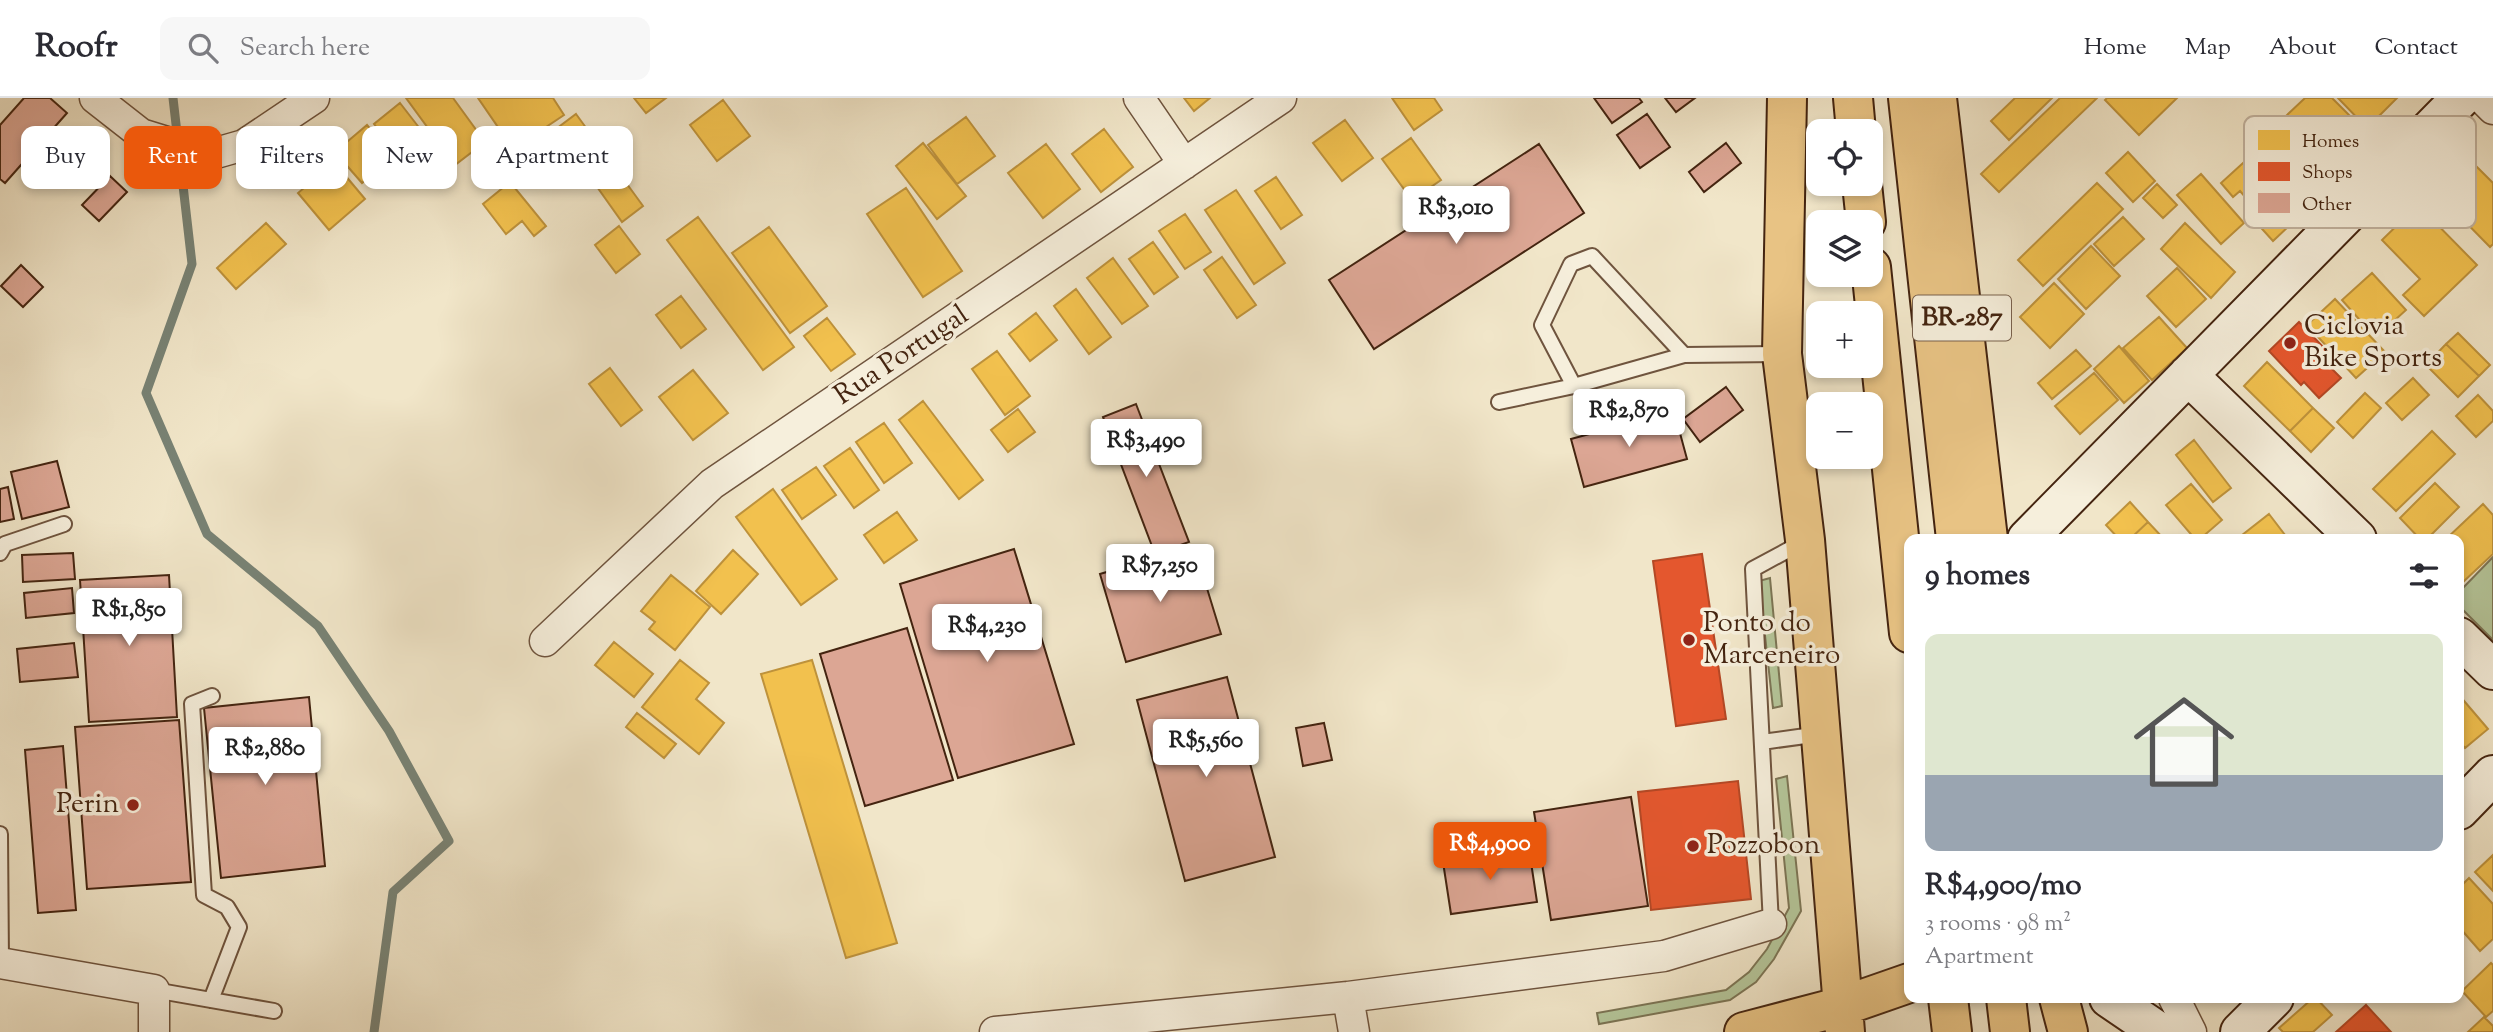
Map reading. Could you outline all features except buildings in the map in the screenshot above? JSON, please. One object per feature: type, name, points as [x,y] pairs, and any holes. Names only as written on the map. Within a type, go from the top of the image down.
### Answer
[{"type":"highway","points":[[1787,98],[1782,354],[1805,540],[1844,1019]]},
{"type":"highway","points":[[1853,98],[1855,119]]},
{"type":"highway","name":"BR-287","points":[[1908,98],[1955,534]]},
{"type":"highway","name":"BR-287","points":[[1937,98],[1987,534]]},
{"type":"highway","name":"BR-287","points":[[1873,287],[1904,585]]},
{"type":"highway","points":[[1744,1032],[1844,1019],[1904,986]]},
{"type":"highway","points":[[1949,1003],[1952,1032]]},
{"type":"highway","points":[[2007,1003],[2010,1032]]},
{"type":"highway","points":[[2060,1003],[2068,1032]]},
{"type":"street","points":[[95,98],[142,134],[209,155],[244,145],[314,98]]},
{"type":"street","points":[[1139,98],[1184,164]]},
{"type":"street","name":"Rua Portugal","points":[[545,641],[712,484],[1281,98]]},
{"type":"street","points":[[2443,116],[2461,98]]},
{"type":"street","points":[[2482,98],[2493,109]]},
{"type":"street","points":[[2032,534],[2333,228]]},
{"type":"street","points":[[2188,375],[2352,534]]},
{"type":"street","points":[[2464,642],[2493,670]]},
{"type":"street","points":[[2464,805],[2493,775]]},
{"type":"street","points":[[995,1032],[1348,997],[1664,956],[1771,924]]},
{"type":"street","points":[[0,963],[154,990],[154,1032]]},
{"type":"street","points":[[1348,997],[1354,1032]]},
{"type":"street","points":[[2116,1003],[2158,1032]]},
{"type":"street","points":[[2176,1003],[2191,1032]]},
{"type":"street","points":[[2240,1032],[2269,1003]]},
{"type":"lane","points":[[1574,386],[1542,325],[1571,264],[1591,256],[1684,355]]},
{"type":"lane","points":[[1499,402],[1574,386],[1684,355],[1782,354]]},
{"type":"lane","points":[[0,552],[5,544],[64,524]]},
{"type":"lane","points":[[1771,924],[1754,569],[1805,540]]},
{"type":"lane","points":[[211,1000],[239,927],[226,907],[204,895],[192,704],[212,696]]},
{"type":"lane","points":[[1762,742],[1821,734]]},
{"type":"lane","points":[[0,834],[0,963]]},
{"type":"lane","points":[[154,990],[274,1011]]},
{"type":"green space","points":[[2493,557],[2493,640],[2464,611],[2464,587]]},
{"type":"green space","points":[[1770,578],[1782,706],[1773,708],[1759,581]]},
{"type":"green space","points":[[1787,776],[1801,911],[1774,959],[1756,982],[1730,1000],[1599,1024],[1597,1013],[1726,990],[1749,972],[1767,949],[1789,908],[1776,779]]},
{"type":"waterway","points":[[173,98],[192,264],[146,393],[207,534],[318,626],[389,731],[449,841],[393,892],[374,1032]]},
{"type":"place","name":"Ciclovia Bike Sports","points":[[2290,343]]},
{"type":"place","name":"Ponto do Marceneiro","points":[[1689,640]]},
{"type":"place","name":"Perin","points":[[133,805]]},
{"type":"place","name":"Pozzobon","points":[[1693,846]]}]
